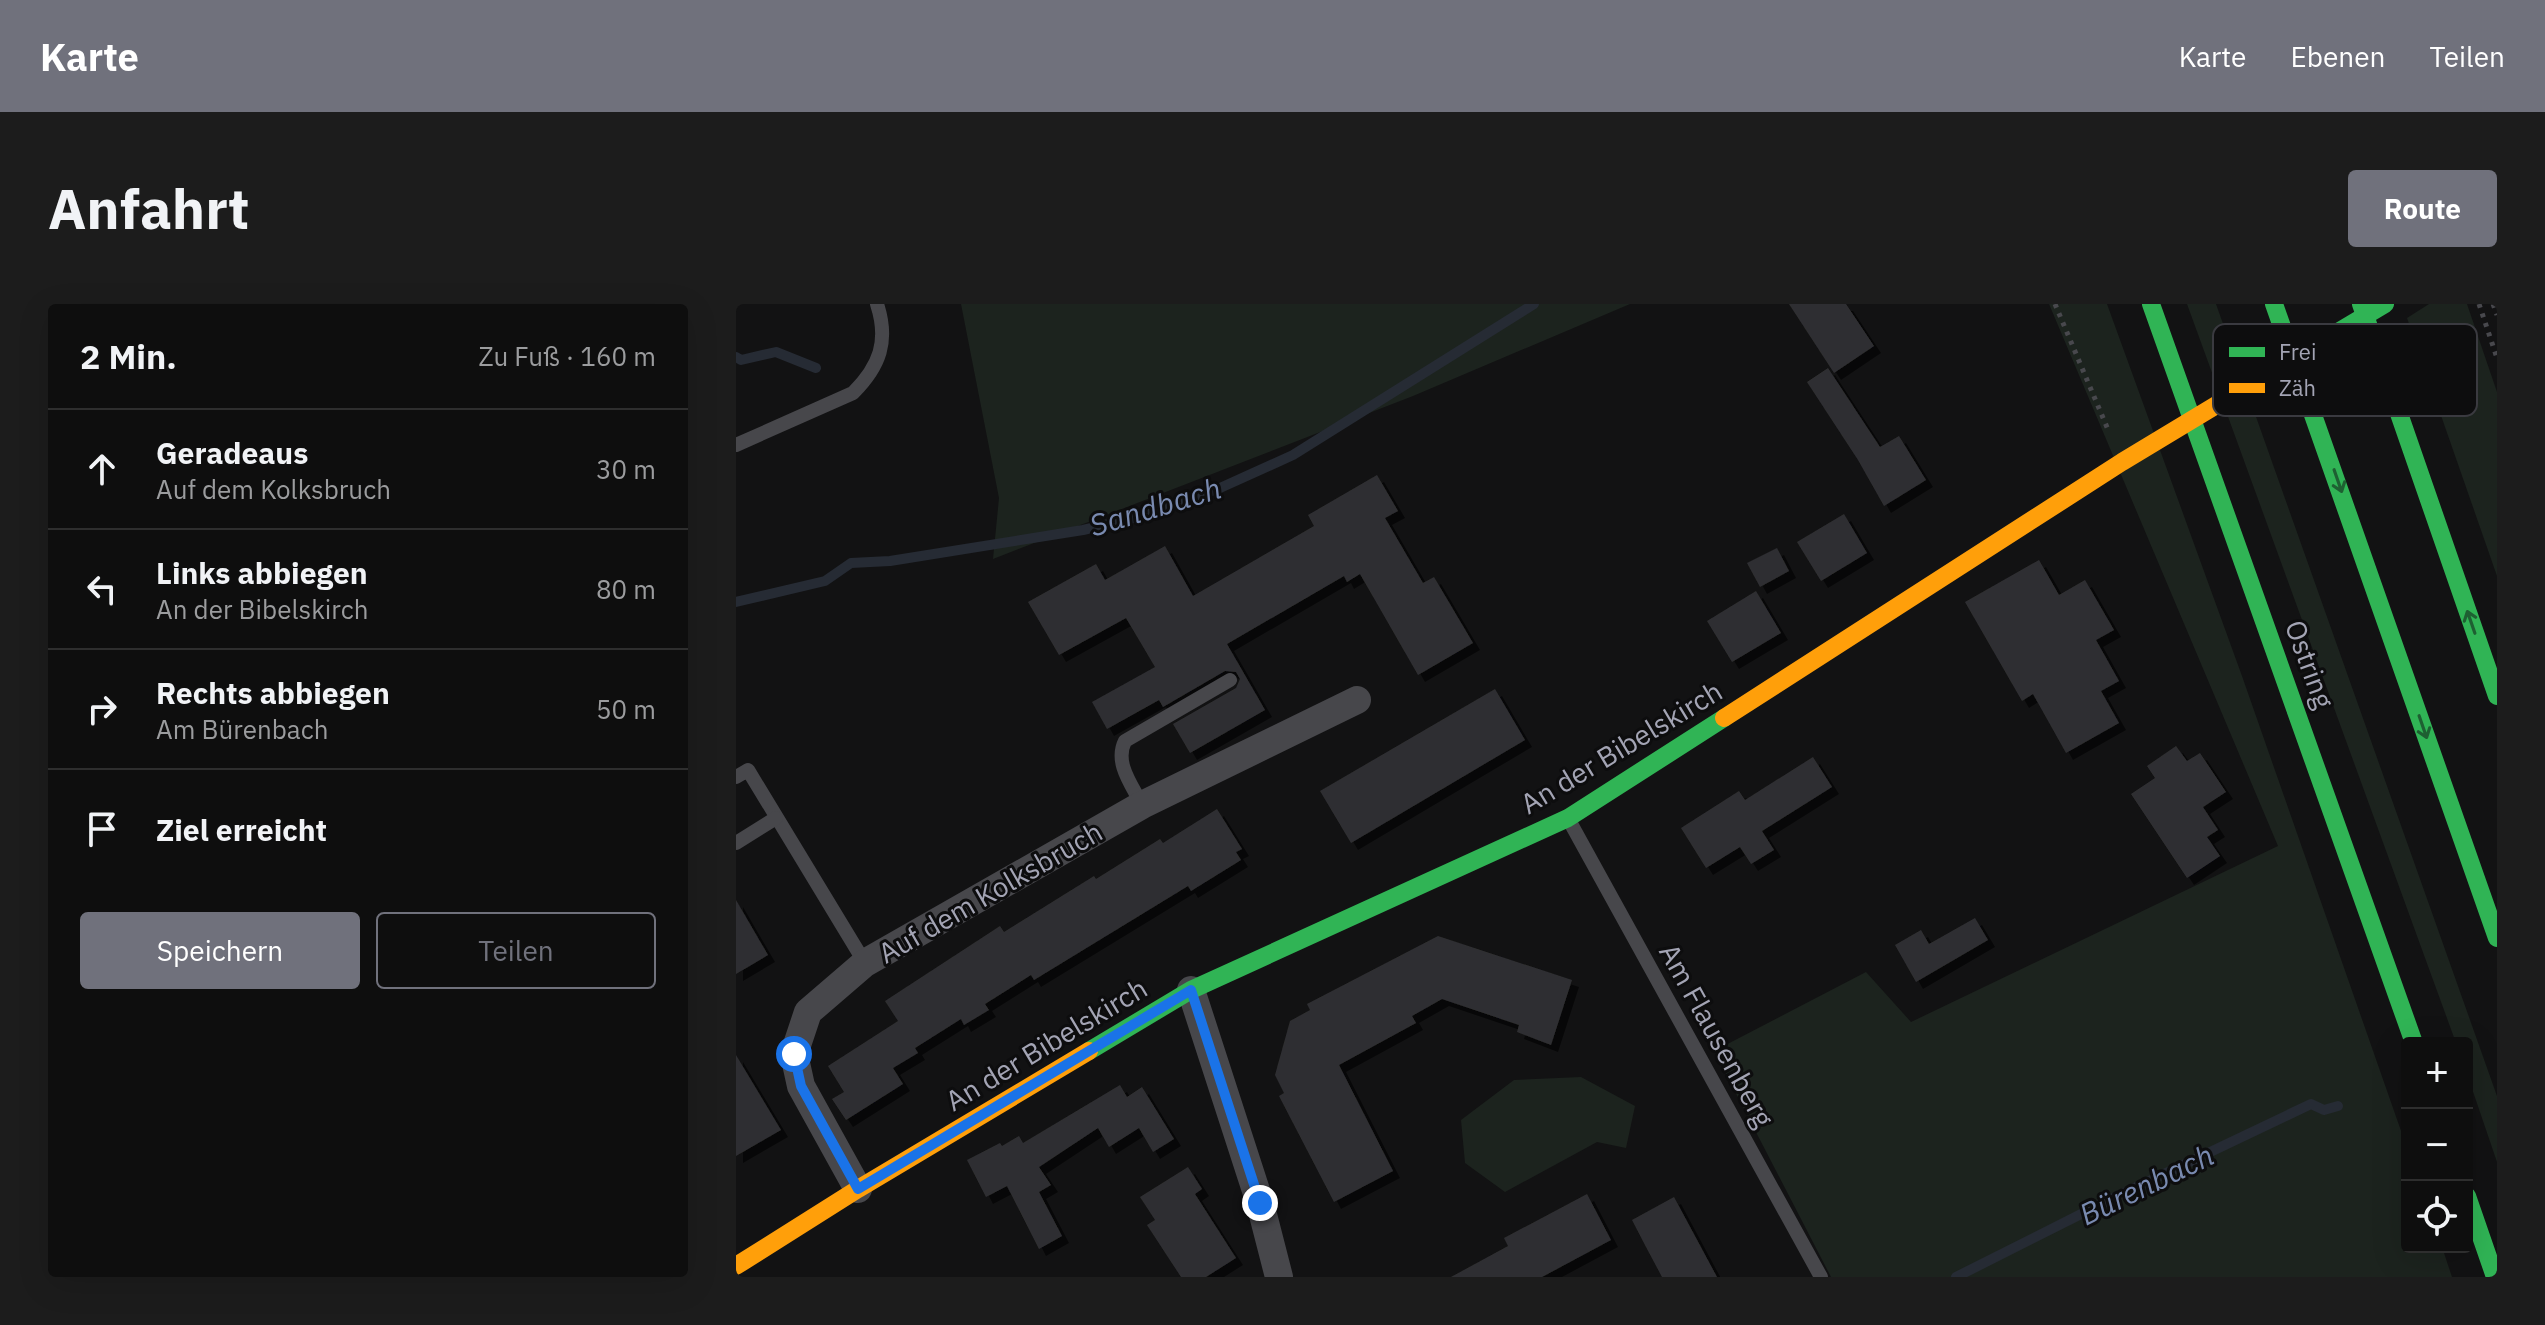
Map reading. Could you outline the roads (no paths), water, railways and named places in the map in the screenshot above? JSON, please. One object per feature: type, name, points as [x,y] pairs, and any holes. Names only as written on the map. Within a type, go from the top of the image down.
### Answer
[{"type":"main road","name":"Ostring","points":[[2151,304],[2412,1037]]},
{"type":"main road","points":[[2274,304],[2281,324]]},
{"type":"main road","points":[[2361,304],[2368,324]]},
{"type":"main road","name":"An der Bibelskirch","points":[[2352,324],[2385,304]]},
{"type":"main road","name":"An der Bibelskirch","points":[[736,1266],[858,1189],[1191,990],[1568,818],[2122,462],[2213,407]]},
{"type":"main road","points":[[2315,416],[2497,938]]},
{"type":"main road","points":[[2399,416],[2497,696]]},
{"type":"main road","points":[[2473,1213],[2495,1277]]},
{"type":"street","name":"Auf dem Kolksbruch","points":[[858,1189],[801,1086],[794,1054],[808,1012],[865,963],[1142,805],[1357,700]]},
{"type":"street","points":[[1191,990],[1260,1203],[1279,1277]]},
{"type":"lane","points":[[736,445],[853,393],[866,380],[878,360],[884,327],[877,304]]},
{"type":"lane","points":[[1142,805],[1121,763],[1120,752],[1125,741],[1230,680]]},
{"type":"lane","points":[[736,777],[748,770],[865,963]]},
{"type":"lane","points":[[736,843],[776,818]]},
{"type":"lane","name":"Am Flausenberg","points":[[1568,818],[1821,1277]]},
{"type":"waterway","name":"Sandbach","points":[[736,602],[825,581],[851,563],[890,561],[1083,530],[1127,520],[1220,488],[1293,455],[1534,304]]},
{"type":"waterway","points":[[736,357],[741,360],[776,352],[816,368]]},
{"type":"waterway","name":"Bürenbach","points":[[1956,1277],[2311,1104],[2324,1110],[2338,1106]]}]
